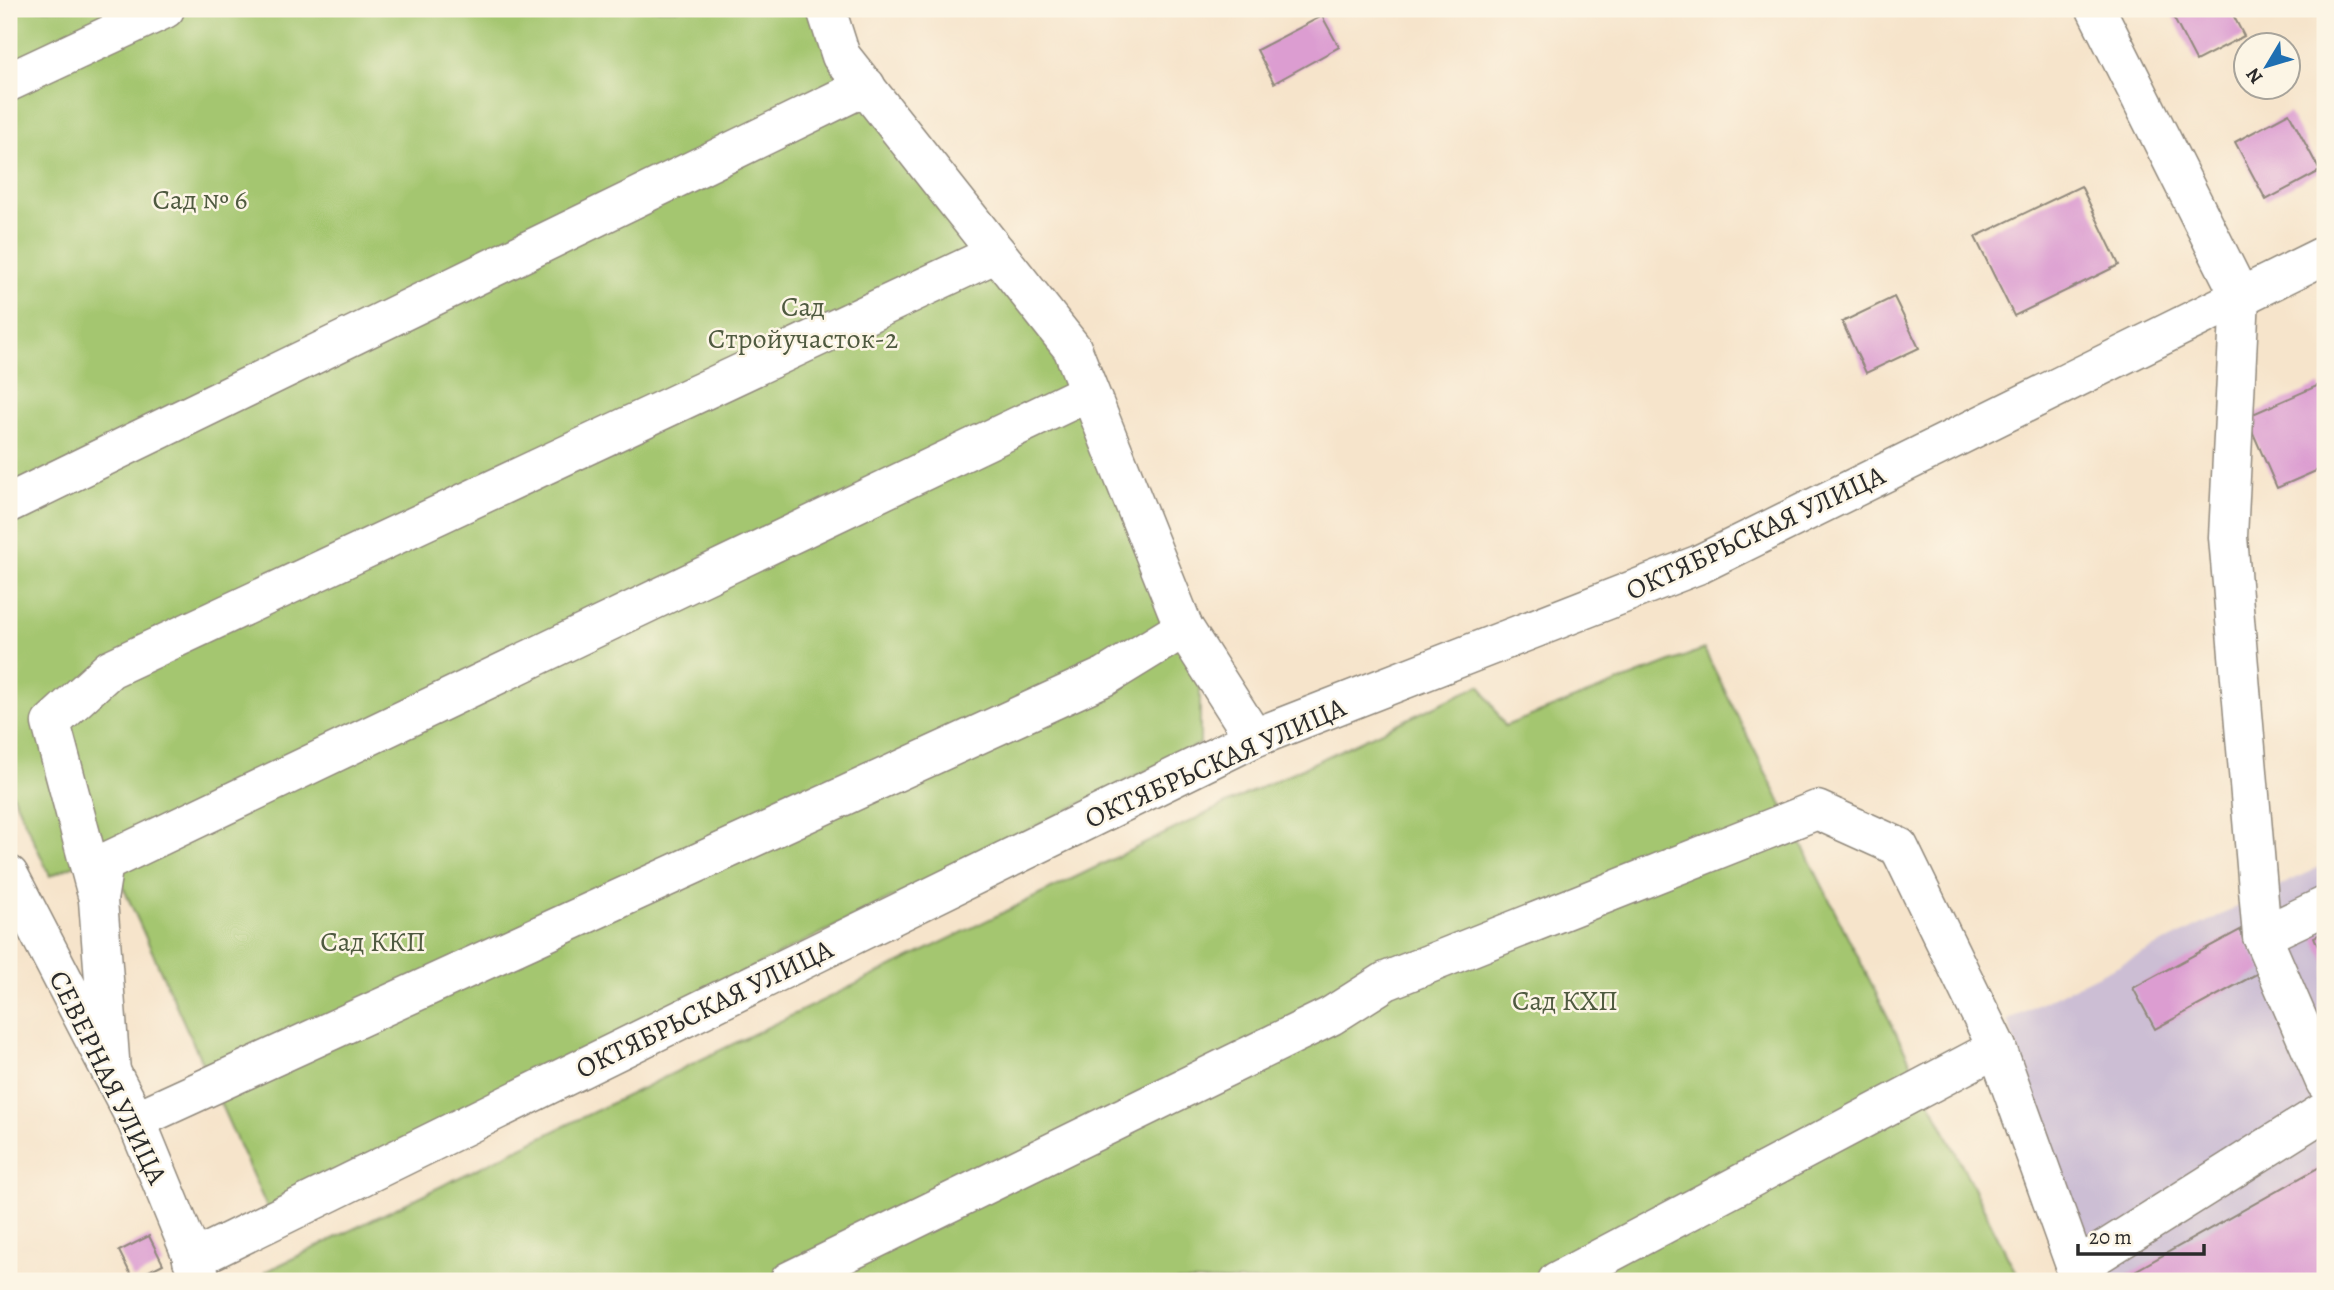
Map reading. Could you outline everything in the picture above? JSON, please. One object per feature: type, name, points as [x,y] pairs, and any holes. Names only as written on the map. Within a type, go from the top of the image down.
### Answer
[{"type":"street","points":[[9,82],[165,9]]},
{"type":"street","points":[[826,9],[841,57],[1072,348],[1184,628],[1254,738]]},
{"type":"street","points":[[2096,9],[2240,296],[2228,537],[2262,936],[2325,1082]]},
{"type":"street","points":[[9,503],[866,86]]},
{"type":"street","points":[[111,1072],[99,900],[51,723],[110,669],[997,253]]},
{"type":"street","name":"ОКТЯБРЬСКАЯ УЛИЦА","points":[[197,1270],[1254,738],[1700,564],[2325,255]]},
{"type":"street","points":[[99,900],[104,863],[1089,392]]},
{"type":"street","points":[[136,1120],[1106,676],[1184,628]]},
{"type":"street","points":[[789,1281],[1331,1016],[1386,981],[1817,810],[1899,848],[1997,1048],[2075,1274],[2325,1111]]},
{"type":"street","name":"СЕВЕРНАЯ УЛИЦА","points":[[9,875],[136,1120],[197,1270]]},
{"type":"street","points":[[2262,936],[2325,906]]},
{"type":"street","points":[[1557,1281],[1997,1048]]},
{"type":"shaded area","points":[[2325,864],[2325,1281],[2097,1281],[2007,1020]]},
{"type":"green space","points":[[9,9],[837,9],[866,86],[1072,348],[1200,675],[1200,744],[268,1210],[107,851],[50,876],[9,787]]},
{"type":"green space","name":"Сад КХП","points":[[1704,649],[2020,1281],[270,1281],[265,1272],[1230,802],[1480,685],[1505,726]]},
{"type":"building","points":[[2169,9],[2230,9],[2242,32],[2232,32],[2232,42],[2196,61]]},
{"type":"building","points":[[1322,16],[1339,47],[1274,83],[1257,50]]},
{"type":"building","points":[[2289,113],[2320,171],[2266,200],[2235,142]]},
{"type":"building","points":[[2081,186],[2119,265],[2014,316],[1975,237]]},
{"type":"building","points":[[1894,297],[1919,348],[1866,373],[1842,322]]},
{"type":"building","points":[[2319,385],[2325,401],[2325,467],[2277,488],[2246,417]]},
{"type":"building","points":[[2240,930],[2262,971],[2155,1029],[2133,988]]},
{"type":"building","points":[[2325,932],[2325,963],[2314,937]]},
{"type":"building","points":[[2325,1164],[2325,1278],[2320,1281],[2117,1281]]},
{"type":"building","points":[[149,1236],[163,1264],[133,1279],[119,1251]]},
{"type":"park label","name":"Сад № 6","points":[[200,199]]},
{"type":"park label","name":"Сад Стройучасток-2","points":[[803,322]]},
{"type":"park label","name":"Сад ККП","points":[[373,941]]}]
